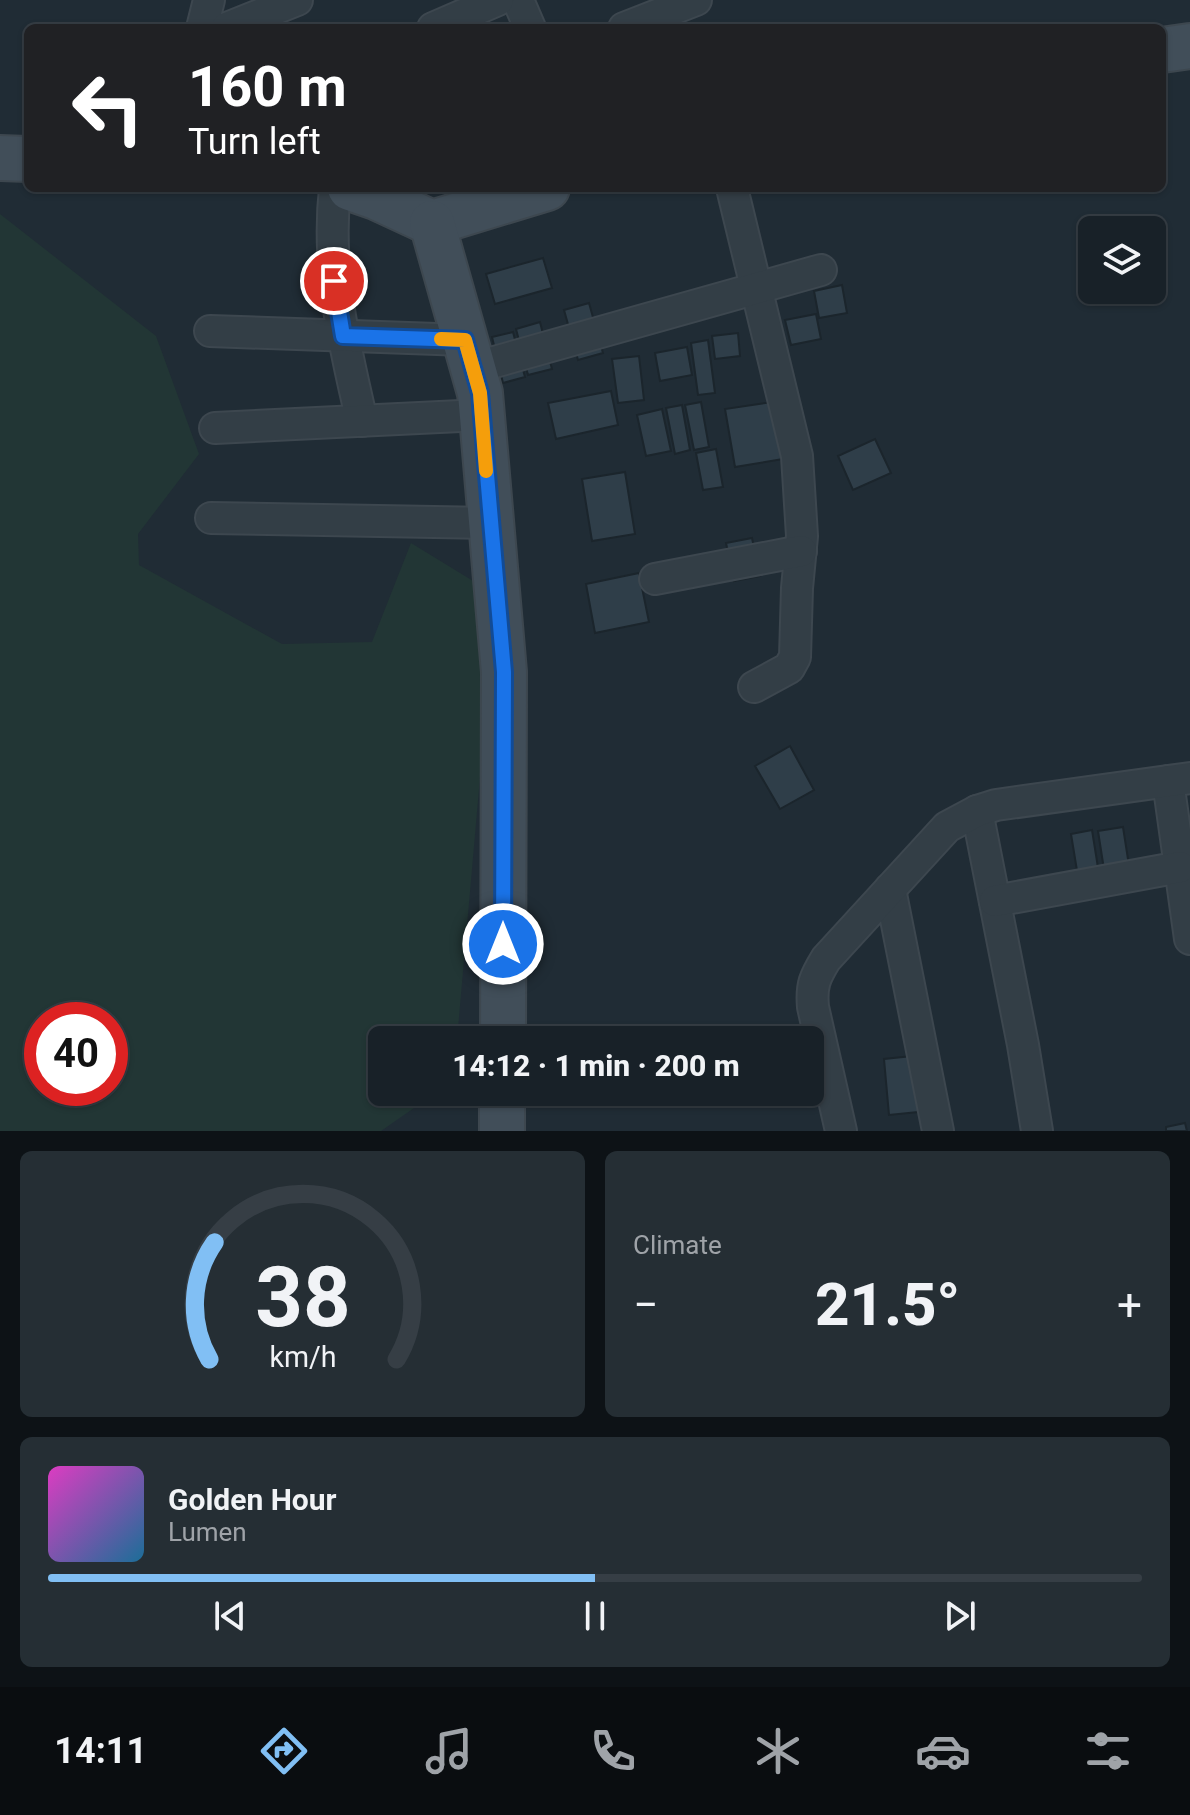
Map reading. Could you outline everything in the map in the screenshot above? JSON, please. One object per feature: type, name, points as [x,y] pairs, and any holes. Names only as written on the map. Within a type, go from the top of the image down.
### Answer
[{"type":"street","points":[[203,24],[209,0]]},
{"type":"street","points":[[237,24],[297,0]]},
{"type":"street","points":[[442,24],[498,0]]},
{"type":"street","points":[[518,0],[528,24]]},
{"type":"street","points":[[634,24],[696,0]]},
{"type":"street","points":[[1166,49],[1190,46]]},
{"type":"street","points":[[0,158],[24,159]]},
{"type":"street","points":[[334,192],[331,218],[337,304],[362,421]]},
{"type":"street","points":[[362,192],[432,223],[534,192]]},
{"type":"street","points":[[733,192],[797,456],[802,536],[795,657],[789,668],[754,687]]},
{"type":"street","points":[[432,223],[480,393],[504,672],[503,1026]]},
{"type":"street","points":[[210,331],[343,336],[469,354],[757,288],[821,270]]},
{"type":"street","points":[[215,428],[481,415]]},
{"type":"street","points":[[211,518],[490,523]]},
{"type":"street","points":[[655,579],[801,551]]},
{"type":"street","points":[[841,1131],[813,1007],[815,977],[826,959],[947,827],[996,805],[1179,780],[1190,939]]},
{"type":"street","points":[[977,811],[1037,1131]]},
{"type":"street","points":[[995,901],[1184,879]]},
{"type":"street","points":[[890,889],[938,1131]]},
{"type":"street","points":[[502,1106],[502,1131]]},
{"type":"green space","points":[[0,214],[156,336],[199,454],[138,534],[139,565],[282,644],[372,642],[411,543],[496,595],[458,1026],[368,1026],[368,1106],[417,1106],[381,1131],[0,1131]]},
{"type":"building","points":[[543,258],[552,288],[495,304],[486,274]]},
{"type":"building","points":[[842,285],[847,313],[819,318],[814,291]]},
{"type":"building","points":[[589,303],[603,353],[578,360],[564,310]]},
{"type":"building","points":[[816,314],[821,339],[791,345],[785,320]]},
{"type":"building","points":[[540,322],[552,369],[528,375],[516,329]]},
{"type":"building","points":[[513,332],[525,377],[503,383],[492,337]]},
{"type":"building","points":[[738,333],[740,356],[715,359],[712,336]]},
{"type":"building","points":[[708,340],[715,393],[698,395],[691,343]]},
{"type":"building","points":[[687,347],[692,375],[660,381],[655,353]]},
{"type":"building","points":[[639,356],[644,400],[618,403],[612,359]]},
{"type":"building","points":[[611,391],[618,425],[556,439],[548,403]]},
{"type":"building","points":[[786,400],[795,457],[735,467],[725,409]]},
{"type":"building","points":[[701,402],[709,447],[694,450],[685,405]]},
{"type":"building","points":[[682,405],[690,450],[675,454],[666,408]]},
{"type":"building","points":[[662,409],[671,451],[646,456],[637,415]]},
{"type":"building","points":[[875,439],[891,473],[853,490],[838,456]]},
{"type":"building","points":[[716,449],[723,487],[703,490],[696,453]]},
{"type":"building","points":[[625,472],[635,534],[592,541],[582,479]]},
{"type":"building","points":[[752,538],[760,576],[734,581],[726,543]]},
{"type":"building","points":[[639,573],[649,622],[595,633],[586,584]]},
{"type":"building","points":[[790,746],[814,790],[780,809],[755,766]]},
{"type":"building","points":[[1123,827],[1130,872],[1105,876],[1098,831]]},
{"type":"building","points":[[1092,830],[1100,880],[1079,883],[1071,834]]},
{"type":"building","points":[[922,1055],[928,1111],[889,1115],[884,1059]]},
{"type":"building","points":[[1185,1123],[1187,1131],[1166,1131],[1166,1127]]},
{"type":"slow traffic","points":[[441,339],[465,340],[480,393],[486,471]]},
{"type":"route","points":[[334,281],[343,336],[465,340],[480,393],[504,672],[503,944]]}]
